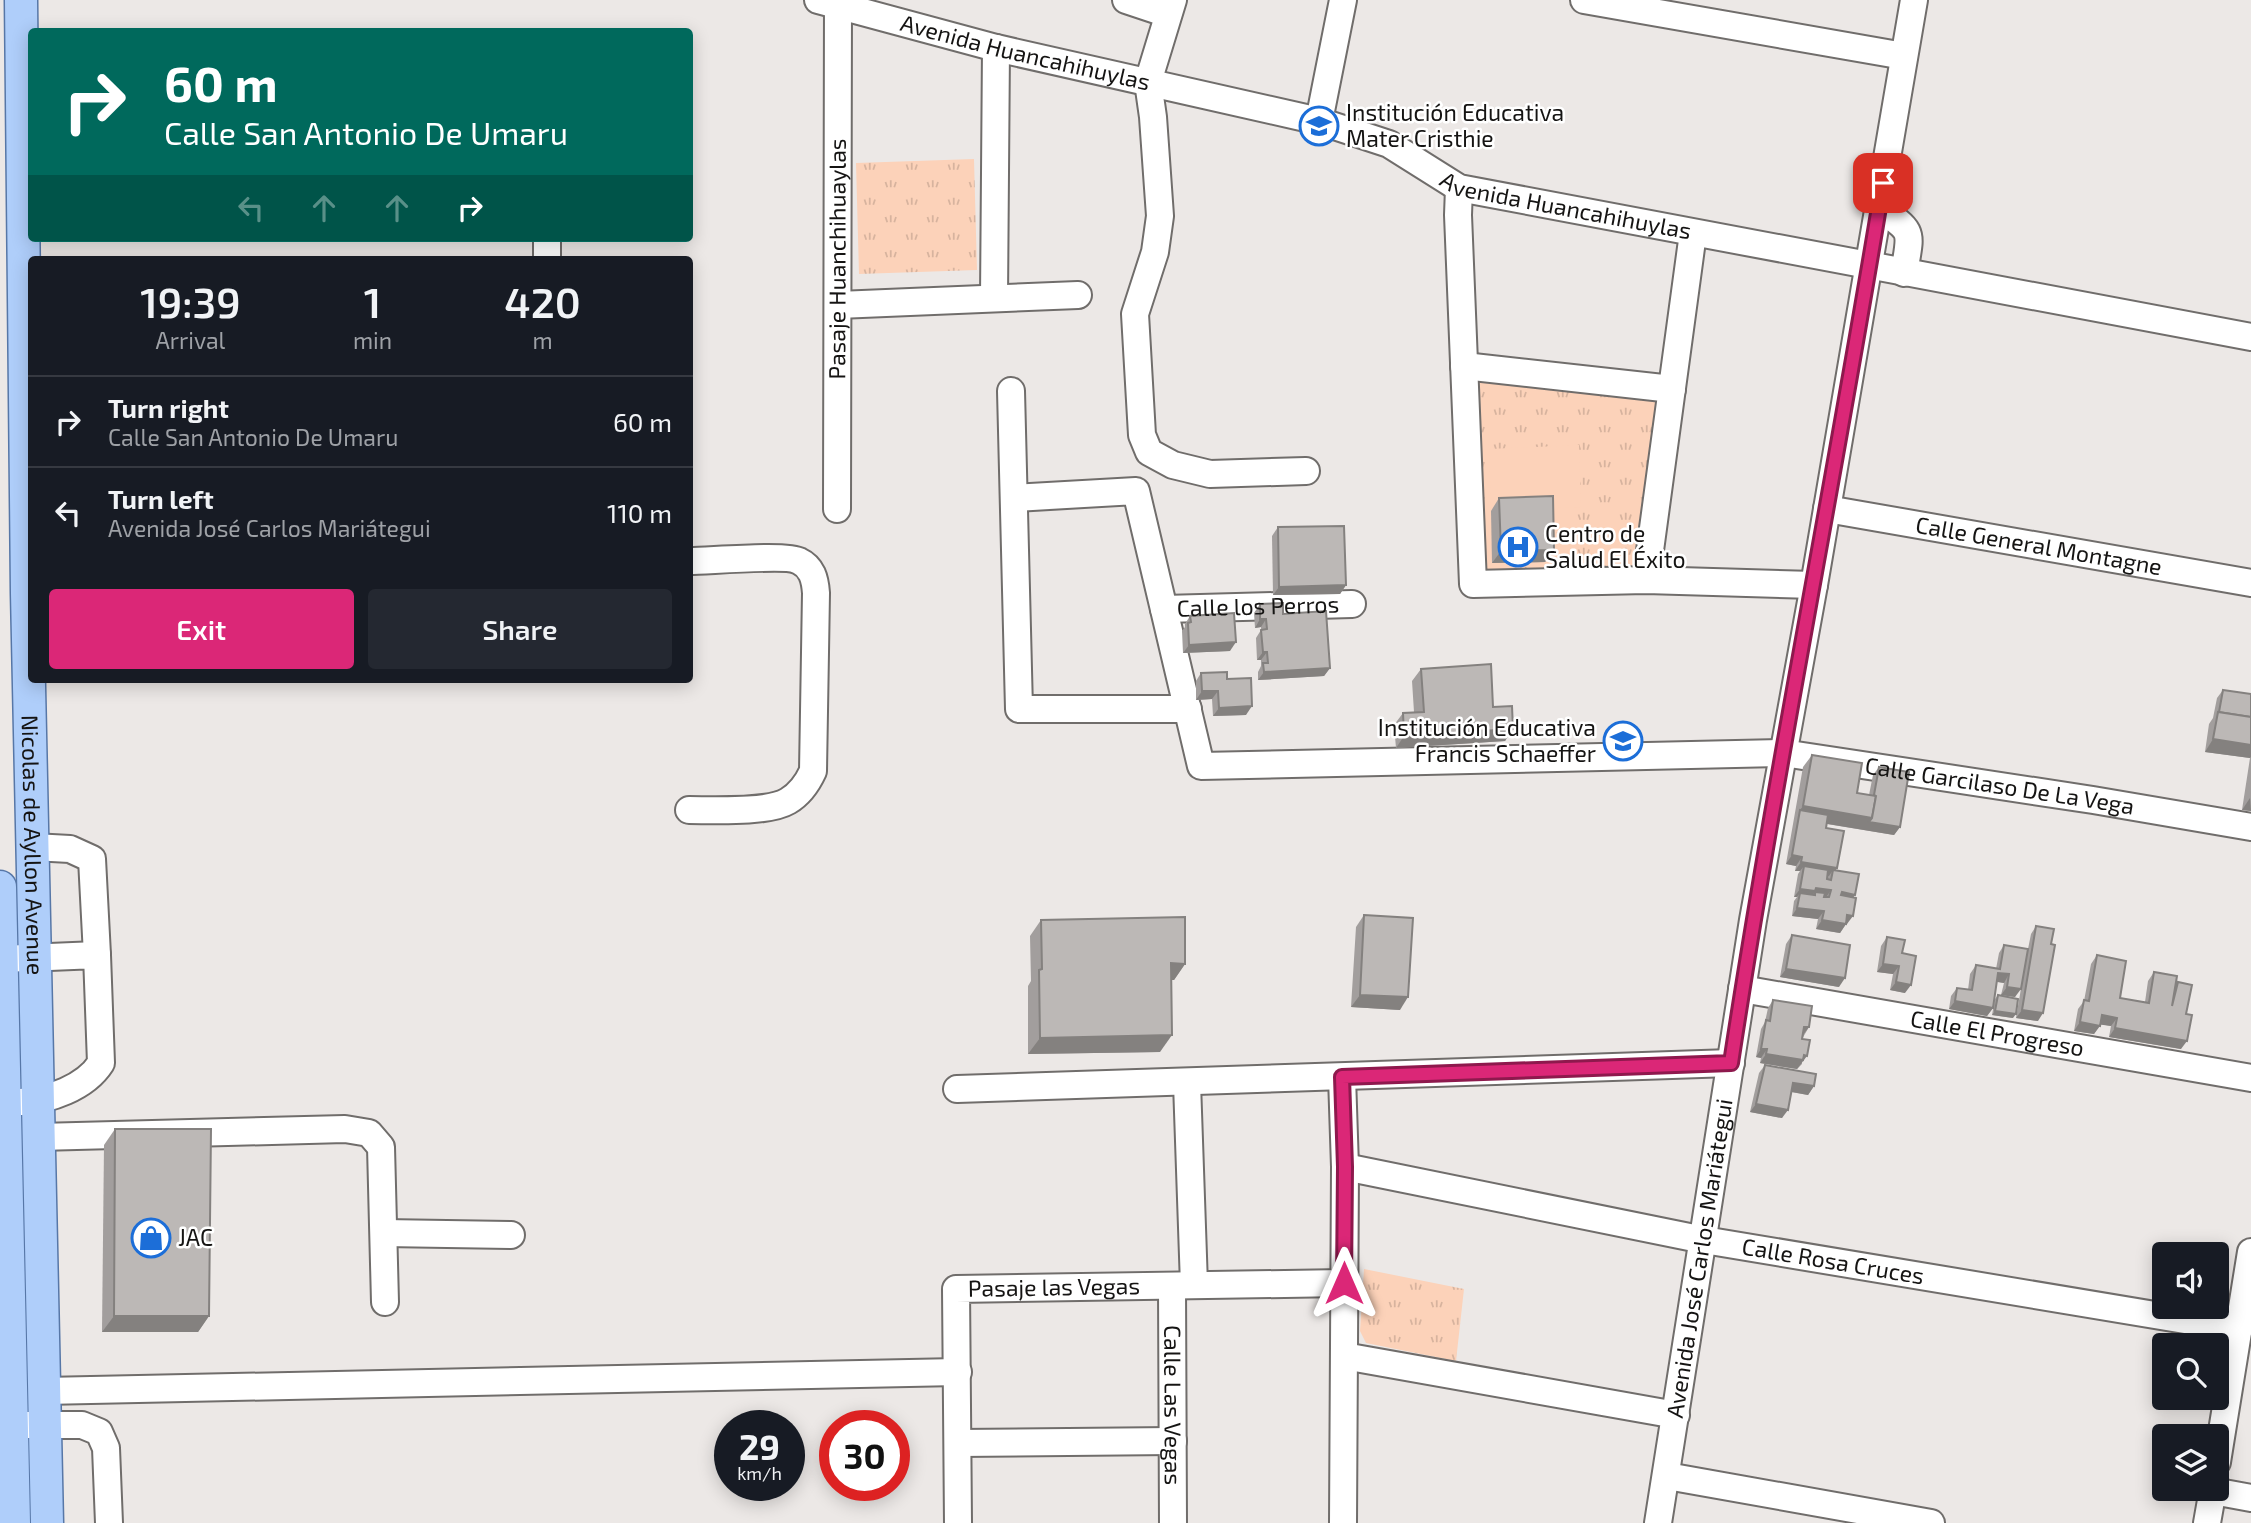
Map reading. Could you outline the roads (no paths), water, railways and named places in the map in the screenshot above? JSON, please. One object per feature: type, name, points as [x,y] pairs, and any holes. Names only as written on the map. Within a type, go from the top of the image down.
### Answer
[{"type":"main road","name":"Nicolas de Ayllon Avenue","points":[[21,0],[22,607],[33,846],[47,1523]]},
{"type":"main road","name":"Nicolas de Ayllon Avenue","points":[[0,887],[14,1523]]},
{"type":"street","points":[[1126,0],[1171,7],[1148,82],[1160,216],[1155,252],[1135,314],[1142,435],[1149,452],[1173,465],[1210,474],[1306,471]]},
{"type":"street","points":[[1319,121],[1343,0]]},
{"type":"street","points":[[1584,0],[1904,56]]},
{"type":"street","name":"Avenida José Carlos Mariátegui","points":[[1658,1523],[1742,989],[1914,0]]},
{"type":"street","name":"Avenida Huancahihuylas","points":[[831,2],[996,48],[1319,121],[1389,145],[1459,188],[2251,337]]},
{"type":"street","name":"Pasaje Huanchihuaylas","points":[[831,2],[838,305],[837,509]]},
{"type":"street","points":[[994,298],[996,48]]},
{"type":"street","points":[[1459,188],[1473,584],[1646,580],[1814,585]]},
{"type":"street","points":[[1879,208],[1908,230],[1910,237],[1904,273]]},
{"type":"street","points":[[1646,580],[1693,233]]},
{"type":"street","points":[[838,305],[1078,295]]},
{"type":"street","points":[[1464,366],[1672,389]]},
{"type":"street","points":[[1011,391],[1019,709],[1188,709],[1136,491],[1014,498]]},
{"type":"street","name":"Calle General Montagne","points":[[1827,509],[2251,583]]},
{"type":"street","points":[[689,810],[779,806],[800,792],[808,782],[813,771],[816,593],[814,576],[809,569],[792,558],[693,561]]},
{"type":"street","name":"Calle los Perros","points":[[1164,610],[1352,604]]},
{"type":"street","name":"Calle Garcilaso De La Vega","points":[[1188,709],[1202,766],[1783,753],[2251,827]]},
{"type":"street","points":[[5,1103],[38,1101],[82,1083],[94,1074],[101,1063],[92,859],[70,849],[33,846]]},
{"type":"street","points":[[2,959],[97,955]]},
{"type":"street","name":"Calle El Progreso","points":[[1742,989],[2251,1078]]},
{"type":"street","points":[[957,1089],[1731,1063]]},
{"type":"street","points":[[1342,1077],[1345,1167],[1343,1523]]},
{"type":"street","name":"Calle Las Vegas","points":[[1173,1523],[1173,1441],[1183,1286],[1187,1083]]},
{"type":"street","points":[[39,1137],[345,1129],[369,1133],[381,1147],[386,1302]]},
{"type":"street","name":"Calle Rosa Cruces","points":[[1345,1167],[1704,1240],[2239,1329]]},
{"type":"street","points":[[384,1233],[512,1235]]},
{"type":"street","points":[[2223,1424],[2248,1288],[2251,1252]]},
{"type":"street","name":"Pasaje las Vegas","points":[[958,1523],[956,1289],[1344,1283]]},
{"type":"street","points":[[1344,1356],[1675,1415]]},
{"type":"street","points":[[44,1391],[958,1373]]},
{"type":"street","points":[[11,1425],[82,1425],[99,1432],[106,1448],[109,1523]]},
{"type":"street","points":[[958,1443],[1173,1441]]},
{"type":"street","points":[[1667,1476],[1931,1523]]},
{"type":"street","points":[[2229,1493],[2251,1497]]},
{"type":"street","points":[[2207,1523],[2211,1501]]},
{"type":"place","name":"Institución Educativa Mater Cristhie","points":[[1319,126]]},
{"type":"place","name":"Centro de Salud El Éxito","points":[[1518,547]]},
{"type":"place","name":"Institución Educativa Francis Schaeffer","points":[[1623,741]]},
{"type":"place","name":"JAC","points":[[151,1238]]}]
